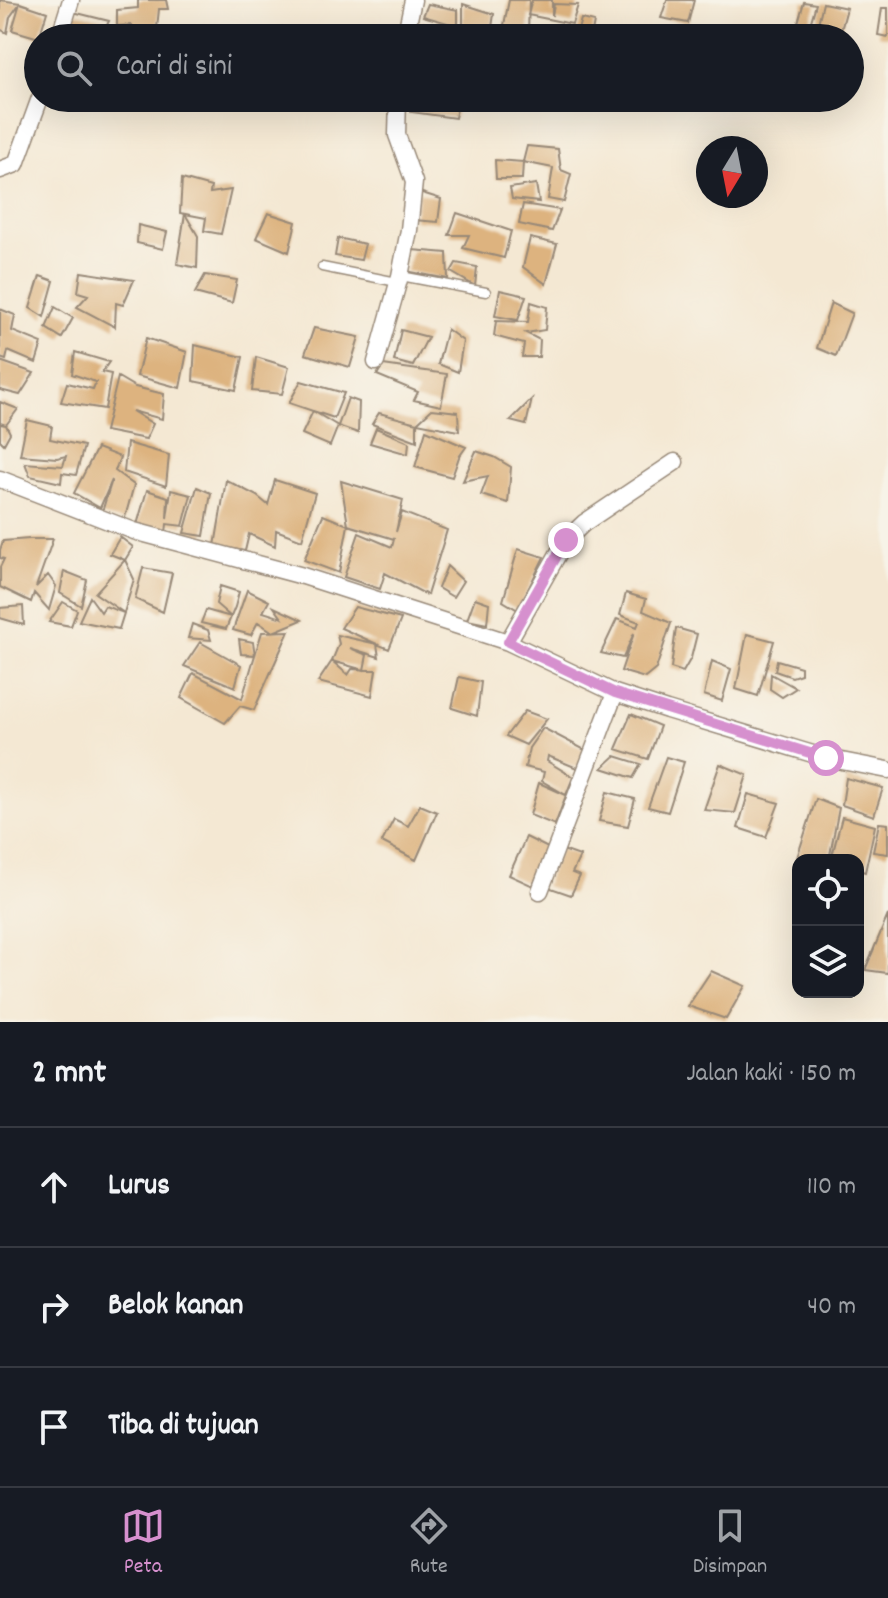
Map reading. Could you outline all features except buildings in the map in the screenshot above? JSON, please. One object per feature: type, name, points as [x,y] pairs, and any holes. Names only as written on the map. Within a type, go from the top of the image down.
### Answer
[{"type":"street","points":[[63,24],[71,0]]},
{"type":"street","points":[[408,24],[413,0]]},
{"type":"street","points":[[0,170],[16,164],[35,112]]},
{"type":"street","points":[[376,362],[399,279],[414,182],[397,135],[398,112]]},
{"type":"street","points":[[508,642],[566,540],[584,523],[675,462]]},
{"type":"street","points":[[0,479],[134,531],[303,576],[508,642],[615,693],[826,758],[888,770]]},
{"type":"street","points":[[540,891],[615,693]]},
{"type":"lane","points":[[322,267],[486,292]]},
{"type":"route","points":[[566,540],[508,642],[615,693],[826,758]]}]
